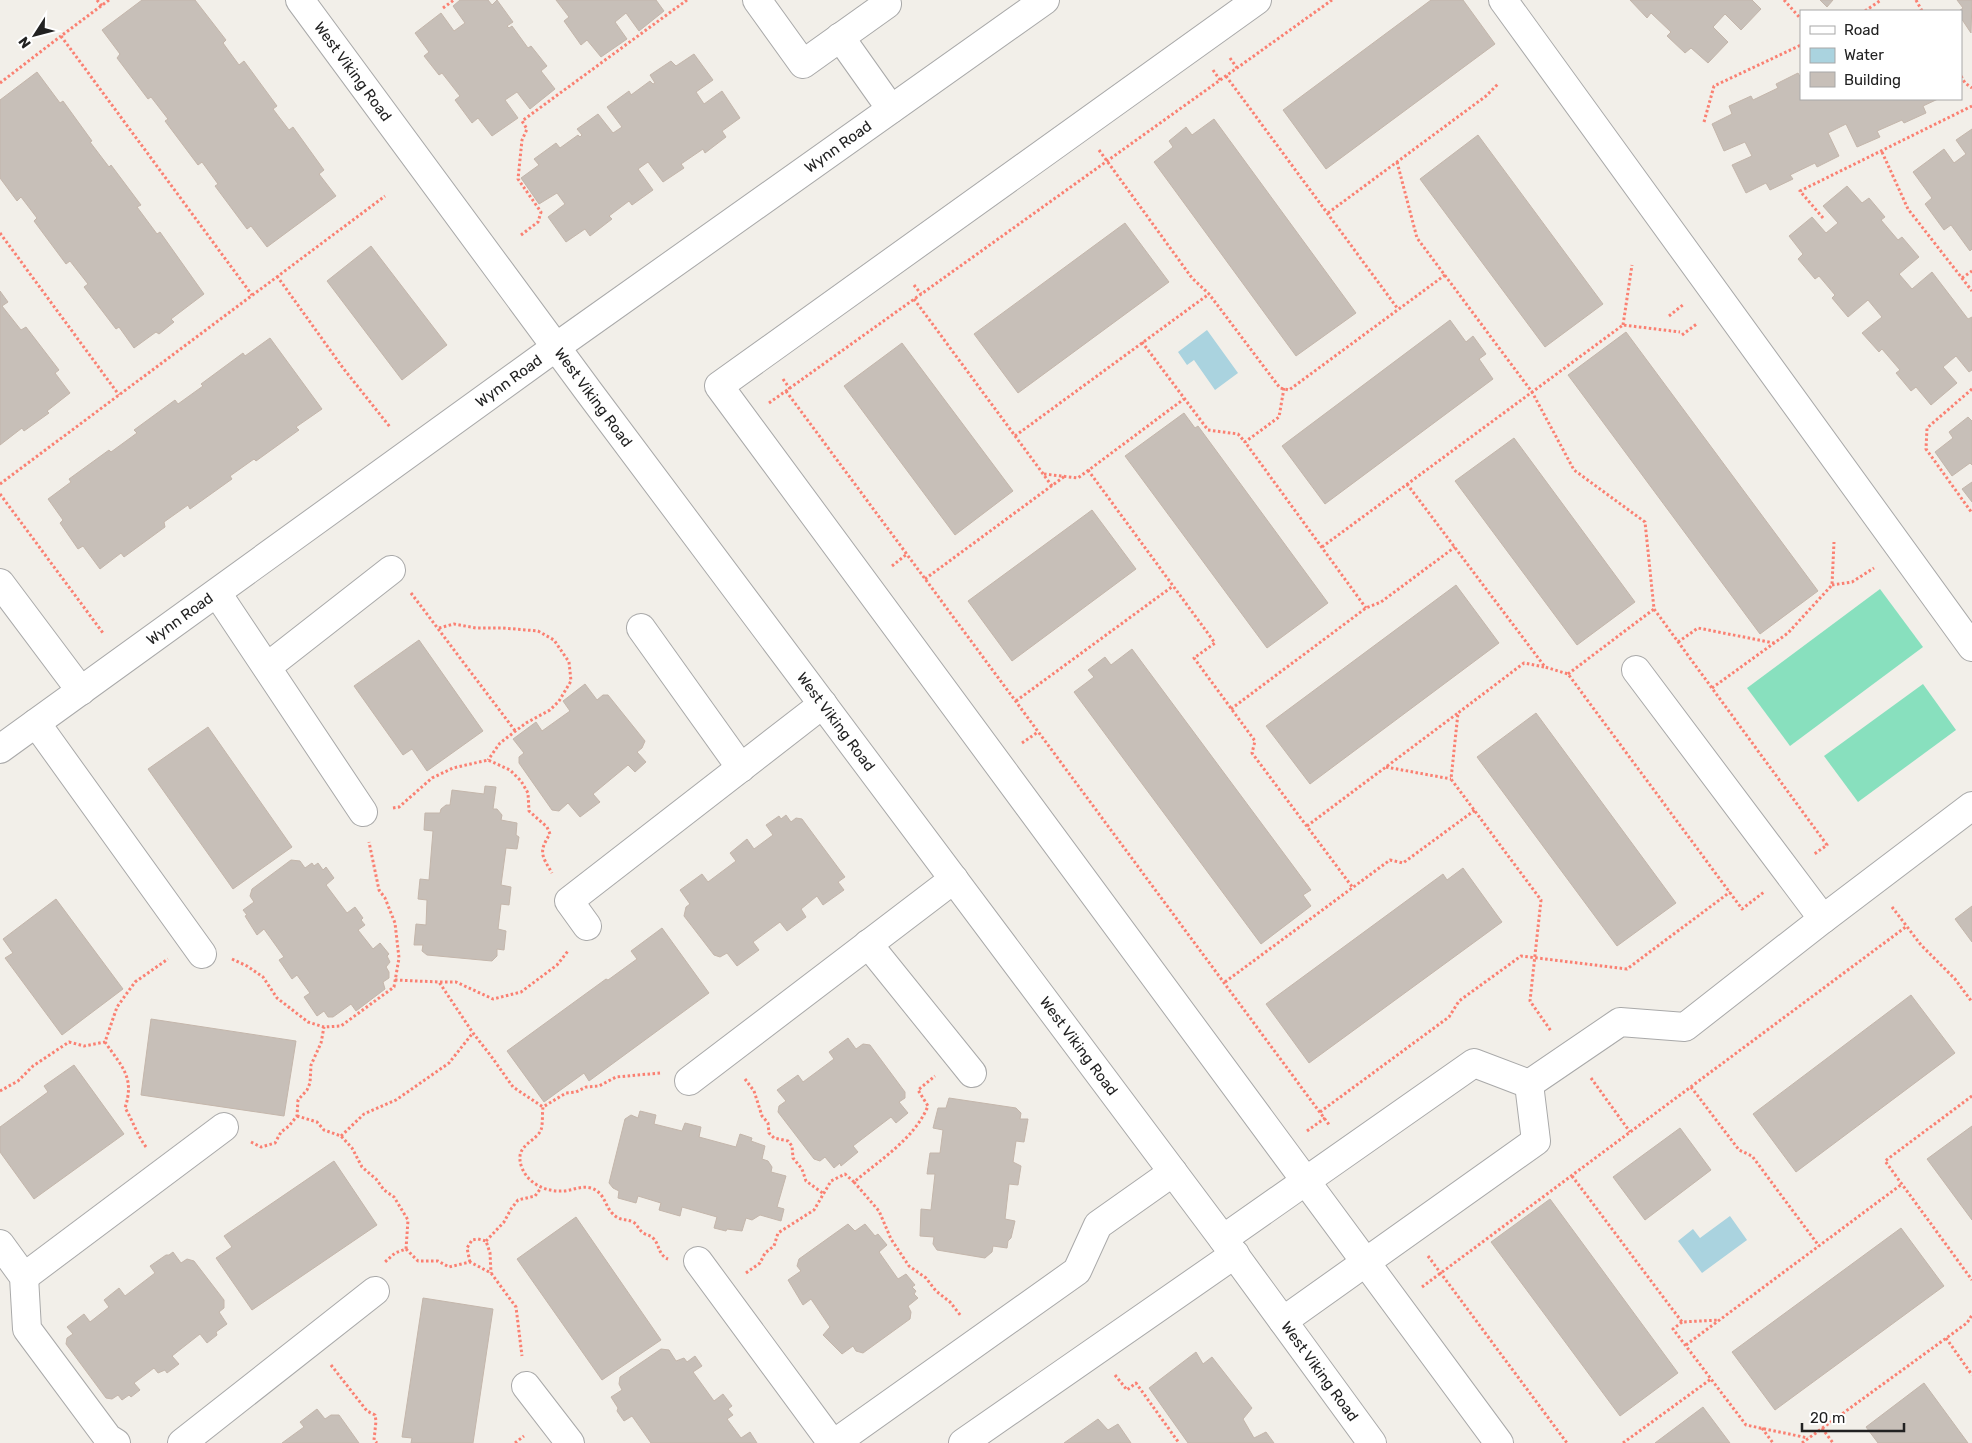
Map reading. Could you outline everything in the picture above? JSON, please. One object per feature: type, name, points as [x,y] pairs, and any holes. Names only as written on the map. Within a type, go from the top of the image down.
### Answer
[{"type":"street","name":"West Viking Road","points":[[300,0],[556,347],[1229,1246],[1372,1443]]},
{"type":"street","points":[[756,0],[803,64],[887,4],[884,0]]},
{"type":"street","name":"Wynn Road","points":[[0,749],[556,347],[1044,0]]},
{"type":"street","points":[[1257,0],[719,386],[1499,1443]]},
{"type":"street","points":[[1503,0],[1972,647]]},
{"type":"street","points":[[840,37],[891,109]]},
{"type":"street","points":[[266,667],[391,570]]},
{"type":"street","points":[[0,583],[81,691]]},
{"type":"street","points":[[217,593],[363,812]]},
{"type":"street","points":[[641,628],[741,768]]},
{"type":"street","points":[[1636,670],[1823,919]]},
{"type":"street","points":[[587,926],[569,901],[823,704]]},
{"type":"street","points":[[36,724],[197,948]]},
{"type":"street","points":[[1529,1084],[1620,1022],[1684,1027],[1972,806]]},
{"type":"street","points":[[689,1081],[954,879]]},
{"type":"street","points":[[868,944],[965,1065]]},
{"type":"street","points":[[963,1443],[1097,1350],[1229,1246],[1306,1181],[1474,1063],[1529,1084]]},
{"type":"street","points":[[1284,1321],[1536,1142],[1529,1084]]},
{"type":"street","points":[[24,1277],[224,1127]]},
{"type":"street","points":[[698,1261],[833,1443],[1077,1271],[1098,1225],[1173,1172]]},
{"type":"street","points":[[0,1244],[24,1277],[27,1329],[108,1438],[116,1443]]},
{"type":"street","points":[[182,1443],[375,1291]]},
{"type":"street","points":[[526,1386],[552,1417],[570,1443]]},
{"type":"path","points":[[97,0],[102,6]]},
{"type":"path","points":[[0,83],[110,0]]},
{"type":"path","points":[[443,8],[454,0]]},
{"type":"path","points":[[521,235],[538,222],[541,212],[518,179],[522,140],[527,129],[522,121],[687,0]]},
{"type":"path","points":[[744,421],[1332,0]]},
{"type":"path","points":[[1784,0],[1800,18]]},
{"type":"path","points":[[1867,10],[1882,0]]},
{"type":"path","points":[[61,36],[252,295]]},
{"type":"path","points":[[1704,122],[1714,86],[1800,45]]},
{"type":"path","points":[[1226,76],[1398,309]]},
{"type":"path","points":[[1962,78],[1964,83],[1972,88]]},
{"type":"path","points":[[1328,213],[1486,96],[1498,84]]},
{"type":"path","points":[[1823,218],[1800,191],[1972,106]]},
{"type":"path","points":[[1081,126],[1192,278],[1209,294],[1280,388],[1289,390],[1445,275]]},
{"type":"path","points":[[1882,152],[1908,209],[1972,291]]},
{"type":"path","points":[[1307,826],[1524,663],[1568,674],[1742,909],[1827,845],[1654,609],[1645,522],[1574,470],[1532,392],[1417,238],[1397,162]]},
{"type":"path","points":[[0,484],[385,196]]},
{"type":"path","points":[[0,233],[118,395]]},
{"type":"path","points":[[1622,325],[1632,265]]},
{"type":"path","points":[[1962,278],[1972,272]]},
{"type":"path","points":[[277,276],[343,368],[390,427]]},
{"type":"path","points":[[1015,436],[1209,294]]},
{"type":"path","points":[[914,299],[1052,486]]},
{"type":"path","points":[[1322,547],[1622,325],[1680,332]]},
{"type":"path","points":[[1142,342],[1208,430],[1238,434],[1245,442],[1366,608]]},
{"type":"path","points":[[1245,442],[1279,417],[1284,388]]},
{"type":"path","points":[[1972,389],[1927,428],[1926,449],[1972,513]]},
{"type":"path","points":[[786,391],[1349,1151]]},
{"type":"path","points":[[1043,474],[1078,478],[1184,399]]},
{"type":"path","points":[[1088,470],[1215,643],[1194,658],[1254,741],[1252,753],[1353,888]]},
{"type":"path","points":[[925,579],[1065,476]]},
{"type":"path","points":[[1407,484],[1545,667]]},
{"type":"path","points":[[0,494],[103,632]]},
{"type":"path","points":[[1832,585],[1834,542]]},
{"type":"path","points":[[1231,708],[1366,608],[1381,602],[1455,547]]},
{"type":"path","points":[[1712,688],[1788,633],[1832,585],[1852,582],[1901,550]]},
{"type":"path","points":[[391,570],[419,601],[516,732]]},
{"type":"path","points":[[1016,701],[1173,586]]},
{"type":"path","points":[[1568,674],[1654,609]]},
{"type":"path","points":[[439,628],[454,624],[476,628],[538,631],[554,640],[569,662],[571,681],[559,701],[550,710],[526,723],[500,742],[488,760]]},
{"type":"path","points":[[1678,642],[1698,628],[1774,643]]},
{"type":"path","points":[[1451,779],[1458,713]]},
{"type":"path","points":[[105,1042],[117,1007],[135,982],[197,948],[230,958],[247,966],[263,977],[277,998],[308,1022],[324,1027],[341,1026],[352,1020],[363,1009],[394,987],[399,958],[395,923],[385,898],[379,890],[363,812],[399,807],[432,778],[453,768],[488,760],[510,770],[521,781],[528,792],[529,811],[547,827],[550,834],[543,844],[543,858],[569,901]]},
{"type":"path","points":[[1386,767],[1451,779],[1541,900],[1530,1001],[1552,1032]]},
{"type":"path","points":[[1225,982],[1390,860],[1403,863],[1475,810]]},
{"type":"path","points":[[1873,881],[1921,944],[1955,979],[1972,1002]]},
{"type":"path","points":[[1320,1112],[1449,1018],[1459,1001],[1522,956],[1627,969],[1730,892]]},
{"type":"path","points":[[396,980],[456,982],[493,999],[521,992],[557,965],[587,926]]},
{"type":"path","points":[[1397,1306],[1907,926]]},
{"type":"path","points":[[439,982],[473,1033],[492,1056],[513,1087],[543,1107]]},
{"type":"path","points":[[224,1127],[260,1148],[275,1143],[282,1132],[297,1116],[298,1100],[307,1090],[310,1083],[311,1065],[321,1043],[324,1027]]},
{"type":"path","points":[[341,1136],[364,1114],[396,1100],[449,1063],[473,1033]]},
{"type":"path","points":[[0,1092],[18,1081],[33,1066],[69,1042],[84,1046],[105,1042]]},
{"type":"path","points":[[105,1042],[128,1075],[129,1096],[125,1108],[133,1120],[139,1137],[163,1172]]},
{"type":"path","points":[[726,1053],[754,1091],[762,1116],[768,1123],[769,1133],[774,1138],[788,1141],[792,1146],[793,1158],[802,1169],[806,1180],[824,1194]]},
{"type":"path","points":[[854,1182],[910,1134],[922,1120],[928,1106],[918,1090],[965,1065]]},
{"type":"path","points":[[543,1107],[566,1093],[576,1092],[586,1087],[599,1086],[616,1077],[666,1072],[689,1081]]},
{"type":"path","points":[[1591,1078],[1630,1132]]},
{"type":"path","points":[[1691,1087],[1739,1150],[1752,1156],[1819,1246]]},
{"type":"path","points":[[1972,1096],[1885,1161],[1972,1280]]},
{"type":"path","points":[[543,1107],[541,1130],[525,1144],[521,1154],[521,1165],[525,1176],[541,1188],[561,1192],[580,1187],[590,1188],[601,1193],[611,1212],[620,1220],[633,1222],[643,1233],[652,1236],[663,1257],[674,1261],[698,1261]]},
{"type":"path","points":[[297,1116],[317,1122],[324,1130],[341,1136],[352,1148],[362,1166],[376,1179],[384,1190],[394,1197],[408,1220],[406,1249],[418,1261],[438,1261],[449,1267],[470,1262],[492,1273],[516,1307],[526,1386]]},
{"type":"path","points":[[722,1291],[760,1263],[765,1254],[774,1246],[778,1233],[814,1210],[831,1182],[845,1174],[879,1211],[891,1239],[909,1266],[926,1278],[936,1291],[950,1302],[979,1341]]},
{"type":"path","points":[[1572,1176],[1682,1322]]},
{"type":"path","points":[[1686,1345],[1902,1184]]},
{"type":"path","points":[[486,1241],[504,1222],[518,1200],[535,1196],[541,1188]]},
{"type":"path","points":[[1410,1231],[1567,1443]]},
{"type":"path","points":[[470,1262],[467,1248],[472,1240],[486,1241]]},
{"type":"path","points":[[486,1241],[490,1253],[492,1273]]},
{"type":"path","points":[[375,1291],[384,1263],[395,1254],[406,1249]]},
{"type":"path","points":[[1802,1443],[1967,1323],[1972,1315]]},
{"type":"path","points":[[1720,1320],[1682,1322],[1673,1328],[1746,1425],[1808,1438]]},
{"type":"path","points":[[1946,1338],[1972,1375]]},
{"type":"path","points":[[312,1341],[368,1411],[375,1415],[374,1440],[377,1443]]},
{"type":"path","points":[[1097,1350],[1127,1390],[1136,1382],[1179,1443]]},
{"type":"path","points":[[1623,1443],[1711,1379]]},
{"type":"path","points":[[1762,1428],[1773,1443]]},
{"type":"path","points":[[1822,1428],[1833,1443]]},
{"type":"green space","points":[[1880,589],[1923,647],[1790,746],[1747,688]]},
{"type":"green space","points":[[1923,684],[1956,730],[1858,802],[1824,756]]},
{"type":"water","points":[[1207,330],[1238,373],[1215,390],[1194,360],[1187,365],[1178,352]]},
{"type":"water","points":[[1730,1216],[1747,1240],[1702,1273],[1678,1241],[1693,1229],[1700,1238]]},
{"type":"building","points":[[142,0],[195,0],[226,40],[223,43],[239,65],[244,61],[277,106],[273,109],[289,130],[293,127],[324,170],[319,174],[336,196],[267,247],[251,226],[247,229],[215,186],[218,184],[202,162],[198,165],[165,121],[168,119],[151,97],[148,99],[117,58],[120,54],[102,30]]},
{"type":"building","points":[[460,0],[488,0],[492,5],[497,0],[513,22],[507,26],[509,28],[512,26],[528,48],[531,46],[547,66],[541,71],[555,89],[530,109],[517,92],[505,100],[518,118],[492,136],[478,118],[472,123],[455,100],[460,96],[442,73],[439,75],[424,56],[429,52],[415,33],[441,13],[454,31],[465,23],[453,6]]},
{"type":"building","points":[[556,0],[656,0],[664,11],[639,31],[626,13],[615,22],[627,39],[601,57],[587,40],[581,45],[564,21],[569,17]]},
{"type":"building","points":[[1431,0],[1463,0],[1495,44],[1326,169],[1283,110]]},
{"type":"building","points":[[1630,0],[1752,0],[1761,9],[1741,30],[1725,14],[1713,27],[1728,42],[1708,63],[1691,48],[1685,53],[1667,36],[1671,32],[1651,13],[1647,18]]},
{"type":"building","points":[[1820,0],[1833,0],[1827,7]]},
{"type":"building","points":[[1957,0],[1972,0],[1971,33],[1962,20],[1962,10],[1960,10],[1963,8]]},
{"type":"building","points":[[694,54],[713,80],[696,92],[704,104],[722,91],[740,118],[722,131],[726,137],[705,153],[703,149],[681,164],[684,168],[663,182],[648,162],[638,169],[653,190],[632,205],[629,201],[609,216],[612,219],[590,236],[585,229],[566,242],[548,217],[565,204],[557,193],[539,204],[521,178],[539,165],[534,159],[556,143],[560,148],[578,135],[580,137],[582,135],[577,129],[598,114],[613,133],[622,127],[607,107],[629,91],[631,95],[650,81],[653,84],[655,83],[650,75],[671,61],[676,66]]},
{"type":"building","points":[[37,72],[60,103],[63,101],[92,141],[90,142],[109,167],[111,165],[141,205],[137,207],[157,234],[160,232],[204,294],[171,319],[174,322],[159,334],[156,332],[134,348],[119,327],[116,329],[84,287],[88,284],[70,261],[66,264],[34,221],[37,218],[21,197],[17,201],[0,178],[0,100]]},
{"type":"building","points":[[1798,73],[1800,76],[1800,100],[1936,100],[1923,106],[1926,113],[1904,123],[1902,120],[1877,131],[1880,137],[1857,147],[1846,124],[1828,133],[1839,156],[1817,167],[1815,163],[1790,175],[1793,179],[1770,190],[1766,183],[1746,193],[1732,165],[1752,156],[1745,142],[1724,151],[1712,124],[1732,114],[1729,106],[1751,96],[1753,100],[1778,88],[1776,84]]},
{"type":"building","points":[[1214,119],[1356,313],[1296,356],[1154,162],[1173,147],[1169,141],[1186,127],[1192,135]]},
{"type":"building","points":[[1972,129],[1972,249],[1970,251],[1951,225],[1944,230],[1925,204],[1932,198],[1913,172],[1944,149],[1954,163],[1966,154],[1956,140]]},
{"type":"building","points":[[1478,135],[1603,304],[1545,347],[1420,179]]},
{"type":"building","points":[[1847,186],[1862,203],[1869,198],[1885,217],[1881,220],[1898,240],[1902,237],[1919,257],[1899,274],[1912,289],[1932,272],[1968,319],[1972,317],[1972,370],[1969,372],[1956,356],[1943,367],[1957,383],[1931,405],[1916,387],[1911,391],[1896,373],[1900,370],[1882,349],[1879,352],[1862,333],[1882,317],[1868,300],[1848,317],[1832,298],[1835,295],[1819,276],[1815,279],[1798,259],[1803,254],[1789,236],[1812,217],[1826,233],[1838,223],[1823,206]]},
{"type":"building","points":[[1125,223],[1169,282],[1018,393],[974,334]]},
{"type":"building","points":[[371,246],[447,345],[402,380],[327,281]]},
{"type":"building","points":[[0,291],[8,302],[2,306],[21,330],[26,327],[59,370],[55,373],[70,393],[47,411],[49,413],[24,431],[22,428],[0,445]]},
{"type":"building","points":[[1450,320],[1466,342],[1473,336],[1486,354],[1479,359],[1493,379],[1325,504],[1282,446]]},
{"type":"building","points":[[1626,332],[1818,591],[1760,634],[1568,375]]},
{"type":"building","points":[[270,338],[322,409],[296,427],[299,430],[256,461],[254,459],[230,476],[232,479],[190,509],[188,505],[164,522],[165,527],[124,557],[121,553],[100,569],[83,546],[78,549],[60,523],[63,520],[48,499],[71,482],[69,479],[109,450],[111,452],[137,433],[134,430],[175,400],[178,404],[203,386],[201,384],[243,353],[245,356]]},
{"type":"building","points":[[902,343],[1013,491],[955,535],[844,386]]},
{"type":"building","points":[[1184,413],[1195,428],[1198,426],[1328,603],[1267,648],[1125,456]]},
{"type":"building","points":[[1968,417],[1972,421],[1972,465],[1970,463],[1952,476],[1935,452],[1953,438],[1949,432]]},
{"type":"building","points":[[1514,438],[1635,602],[1577,645],[1455,481]]},
{"type":"building","points":[[1972,482],[1972,502],[1962,489]]},
{"type":"building","points":[[1092,510],[1136,569],[1012,661],[968,601]]},
{"type":"building","points":[[1456,585],[1499,643],[1310,784],[1266,726]]},
{"type":"building","points":[[419,640],[483,731],[427,771],[412,749],[403,755],[354,686]]},
{"type":"building","points":[[1132,649],[1311,890],[1303,895],[1311,906],[1261,944],[1074,692],[1094,677],[1088,670],[1105,657],[1111,665]]},
{"type":"building","points":[[585,684],[597,700],[603,695],[608,695],[645,741],[642,748],[637,752],[646,762],[635,772],[628,765],[593,794],[600,802],[580,817],[568,803],[559,811],[552,810],[519,763],[519,757],[524,753],[513,739],[536,722],[542,731],[570,711],[563,701]]},
{"type":"building","points":[[1536,713],[1676,903],[1617,946],[1477,757]]},
{"type":"building","points":[[208,727],[292,847],[233,889],[148,769]]},
{"type":"building","points":[[485,786],[496,787],[493,809],[497,809],[502,815],[501,820],[517,823],[516,835],[519,837],[517,849],[506,848],[501,885],[511,887],[509,905],[501,904],[498,929],[506,931],[504,950],[497,949],[497,956],[492,961],[427,955],[422,951],[423,945],[414,945],[416,924],[426,925],[427,900],[418,899],[420,879],[429,880],[433,831],[424,830],[425,813],[440,813],[441,809],[446,805],[450,805],[452,790],[484,794]]},
{"type":"building","points":[[786,815],[791,822],[796,818],[802,819],[845,877],[838,882],[844,890],[823,905],[817,896],[801,909],[806,917],[787,931],[780,922],[753,942],[759,950],[737,966],[727,953],[720,957],[714,955],[684,916],[686,907],[690,904],[680,890],[702,874],[708,882],[736,861],[730,853],[747,839],[754,849],[773,835],[766,825],[779,816],[781,819]]},
{"type":"building","points":[[291,860],[300,861],[305,868],[312,863],[314,866],[318,863],[323,870],[326,867],[334,878],[326,885],[347,913],[355,907],[363,918],[361,920],[365,925],[358,930],[373,949],[380,943],[389,954],[387,956],[390,962],[386,967],[389,972],[389,978],[383,982],[385,989],[356,1011],[351,1004],[333,1017],[328,1017],[324,1011],[317,1016],[304,997],[310,993],[297,975],[292,979],[279,960],[284,957],[264,929],[257,935],[245,916],[247,915],[243,910],[254,902],[250,896],[252,889]]},
{"type":"building","points":[[1463,868],[1502,922],[1309,1063],[1266,1004],[1443,874],[1447,880]]},
{"type":"building","points":[[56,899],[123,989],[62,1035],[5,958],[13,953],[3,939]]},
{"type":"building","points":[[1972,906],[1972,942],[1955,919]]},
{"type":"building","points":[[662,928],[709,993],[589,1081],[584,1073],[544,1102],[507,1051],[606,979],[608,980],[637,959],[631,951]]},
{"type":"building","points":[[1911,995],[1955,1053],[1796,1172],[1753,1114]]},
{"type":"building","points":[[151,1019],[296,1041],[284,1116],[141,1095]]},
{"type":"building","points":[[848,1038],[856,1049],[863,1044],[870,1045],[905,1092],[905,1098],[899,1102],[908,1113],[896,1123],[891,1117],[853,1146],[858,1152],[841,1166],[840,1163],[834,1168],[825,1157],[820,1161],[814,1159],[778,1112],[779,1106],[786,1101],[777,1090],[798,1075],[803,1082],[834,1059],[829,1052]]},
{"type":"building","points":[[74,1065],[124,1134],[34,1199],[0,1152],[0,1127],[48,1092],[44,1086]]},
{"type":"building","points":[[949,1098],[1016,1108],[1021,1113],[1020,1119],[1028,1119],[1024,1142],[1016,1141],[1013,1162],[1021,1166],[1018,1185],[1009,1184],[1005,1219],[1015,1221],[1011,1238],[1008,1241],[1007,1248],[993,1246],[992,1252],[985,1258],[937,1250],[933,1244],[934,1237],[920,1236],[921,1209],[931,1210],[935,1174],[927,1174],[930,1153],[940,1153],[943,1130],[933,1128],[938,1108],[946,1108]]},
{"type":"building","points":[[640,1111],[656,1115],[654,1124],[682,1131],[685,1123],[701,1127],[699,1137],[736,1147],[740,1134],[752,1138],[751,1141],[765,1146],[762,1159],[768,1161],[772,1167],[771,1172],[786,1176],[777,1207],[784,1209],[781,1221],[760,1215],[752,1220],[746,1218],[742,1231],[727,1229],[726,1231],[714,1228],[717,1217],[682,1207],[680,1216],[659,1210],[661,1203],[638,1196],[636,1203],[618,1198],[619,1191],[609,1183],[625,1119],[631,1115],[638,1118]]},
{"type":"building","points":[[1972,1126],[1972,1220],[1927,1159]]},
{"type":"building","points":[[1680,1128],[1711,1170],[1645,1220],[1613,1177]]},
{"type":"building","points":[[334,1161],[377,1225],[252,1310],[216,1258],[232,1247],[224,1236]]},
{"type":"building","points":[[1550,1199],[1678,1373],[1620,1416],[1491,1242]]},
{"type":"building","points":[[576,1217],[661,1340],[602,1380],[517,1259]]},
{"type":"building","points":[[848,1224],[855,1231],[865,1224],[875,1236],[878,1234],[887,1245],[879,1252],[898,1279],[906,1274],[915,1285],[912,1287],[916,1291],[914,1294],[918,1298],[908,1306],[911,1312],[910,1319],[863,1353],[856,1351],[853,1346],[842,1354],[823,1335],[830,1327],[811,1299],[803,1305],[788,1280],[801,1271],[797,1266],[799,1259]]},
{"type":"building","points":[[1901,1228],[1944,1286],[1775,1410],[1732,1352]]},
{"type":"building","points":[[173,1252],[181,1263],[187,1259],[194,1261],[224,1300],[224,1308],[219,1312],[227,1324],[216,1332],[217,1335],[207,1343],[200,1334],[172,1356],[179,1364],[167,1373],[165,1370],[158,1373],[154,1368],[134,1383],[140,1390],[131,1397],[129,1395],[122,1400],[118,1395],[112,1399],[106,1398],[66,1344],[67,1338],[73,1334],[67,1327],[84,1314],[90,1322],[109,1307],[104,1300],[119,1288],[125,1296],[155,1273],[150,1266]]},
{"type":"building","points":[[423,1298],[493,1309],[473,1443],[411,1443],[412,1438],[402,1437]]},
{"type":"building","points":[[661,1349],[669,1350],[676,1361],[684,1358],[687,1362],[695,1356],[702,1366],[693,1372],[714,1401],[723,1394],[732,1406],[728,1409],[733,1415],[727,1419],[741,1438],[750,1432],[757,1443],[651,1443],[632,1416],[624,1421],[611,1397],[622,1390],[619,1384],[620,1377]]},
{"type":"building","points":[[1196,1352],[1203,1364],[1212,1357],[1252,1408],[1243,1419],[1254,1438],[1266,1432],[1274,1443],[1188,1443],[1149,1388]]},
{"type":"building","points":[[1924,1383],[1968,1443],[1878,1443],[1866,1427]]},
{"type":"building","points":[[1703,1407],[1730,1443],[1655,1443]]},
{"type":"building","points":[[317,1409],[325,1419],[331,1415],[339,1415],[359,1443],[282,1443],[304,1427],[300,1422]]},
{"type":"building","points":[[1098,1419],[1108,1430],[1118,1424],[1131,1443],[1064,1443]]}]
